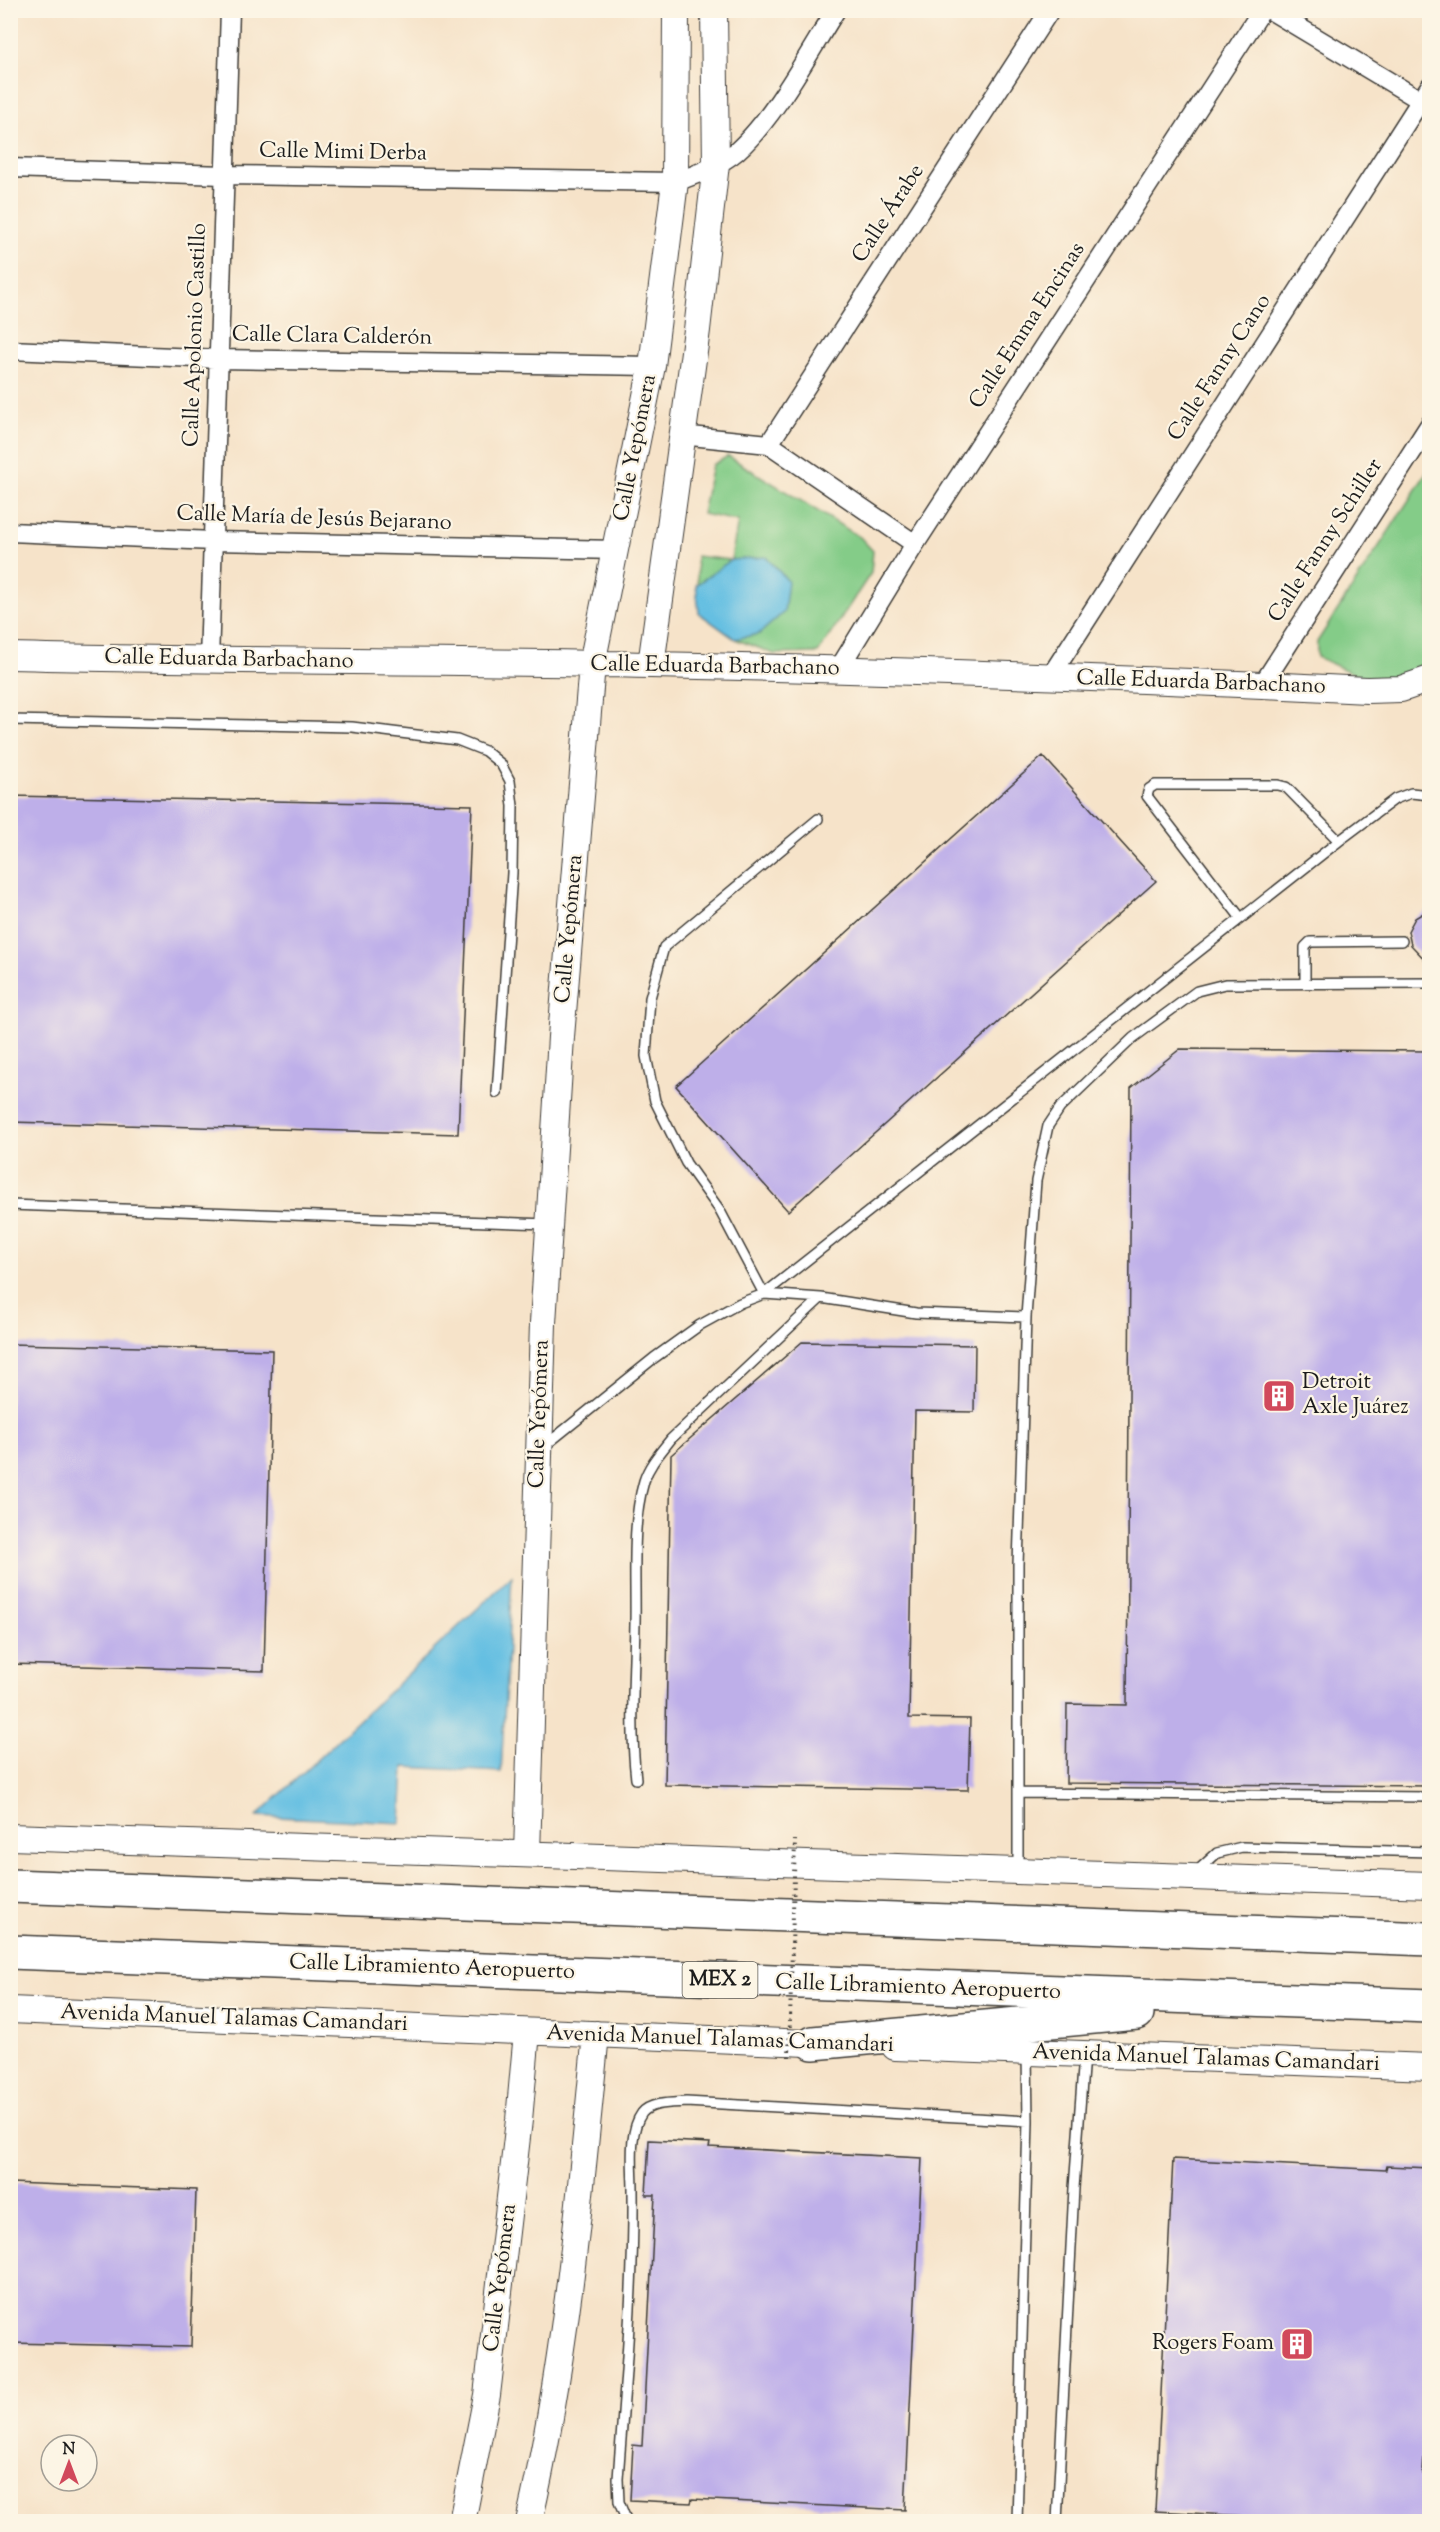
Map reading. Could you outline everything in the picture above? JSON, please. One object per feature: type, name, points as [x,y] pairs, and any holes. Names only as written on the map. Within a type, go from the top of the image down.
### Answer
[{"type":"highway","points":[[10,1886],[1430,1940]]},
{"type":"highway","name":"Calle Libramiento Aeropuerto","points":[[10,1952],[1430,2006]]},
{"type":"highway","points":[[801,2050],[1270,2001]]},
{"type":"main road","name":"Calle Yepómera","points":[[527,1854],[547,1224],[592,664],[617,550],[652,366],[675,182],[676,10]]},
{"type":"main road","name":"Calle Yepómera","points":[[651,664],[681,435],[698,330],[716,165],[714,10]]},
{"type":"main road","name":"Calle Eduarda Barbachano","points":[[10,656],[209,661],[651,664],[1050,676],[1385,690],[1424,682]]},
{"type":"main road","points":[[10,1838],[1430,1885]]},
{"type":"main road","name":"Avenida Manuel Talamas Camandari","points":[[10,2010],[596,2034],[801,2050],[1084,2055],[1430,2067]]},
{"type":"main road","name":"Calle Yepómera","points":[[462,2522],[487,2395],[527,2032]]},
{"type":"main road","points":[[529,2522],[550,2431],[561,2363],[596,2034]]},
{"type":"street","name":"Calle Apolonio Castillo","points":[[209,661],[230,10]]},
{"type":"street","points":[[675,182],[716,165],[736,151],[755,131],[836,10]]},
{"type":"street","name":"Calle Árabe","points":[[769,444],[1050,10]]},
{"type":"street","name":"Calle Emma Encinas","points":[[838,670],[915,544],[1262,10]]},
{"type":"street","points":[[1270,10],[1426,98]]},
{"type":"street","name":"Calle Fanny Cano","points":[[1050,676],[1426,98]]},
{"type":"street","name":"Calle Mimi Derba","points":[[10,168],[224,175],[675,182]]},
{"type":"street","name":"Calle Clara Calderón","points":[[10,350],[220,359],[652,366]]},
{"type":"street","name":"Calle Fanny Schiller","points":[[1262,685],[1430,424]]},
{"type":"street","points":[[681,435],[769,444],[915,544]]},
{"type":"street","name":"Calle María de Jesús Bejarano","points":[[10,532],[213,541],[617,550]]},
{"type":"lane","points":[[10,720],[352,727],[457,740],[485,751],[501,764],[510,781],[513,806],[512,873],[497,1093]]},
{"type":"lane","points":[[1240,917],[1148,796],[1149,789],[1155,785],[1278,785],[1287,787],[1339,841]]},
{"type":"lane","points":[[539,1450],[654,1358],[700,1325],[764,1294],[1240,917],[1395,799],[1411,793],[1430,795]]},
{"type":"lane","points":[[764,1294],[718,1209],[686,1163],[655,1101],[646,1056],[650,998],[664,947],[818,819]]},
{"type":"lane","points":[[1305,982],[1305,947],[1310,942],[1402,941]]},
{"type":"lane","points":[[1018,1871],[1018,1565],[1026,1317],[1036,1181],[1048,1126],[1060,1108],[1133,1038],[1197,991],[1225,984],[1430,983]]},
{"type":"lane","points":[[10,1204],[547,1224]]},
{"type":"lane","points":[[764,1294],[821,1298],[916,1313],[1026,1317]]},
{"type":"lane","points":[[636,1779],[633,1730],[636,1565],[638,1512],[645,1480],[653,1461],[671,1439],[821,1298]]},
{"type":"lane","points":[[1018,1793],[1430,1797]]},
{"type":"lane","points":[[1190,1877],[1217,1852],[1242,1846],[1430,1852]]},
{"type":"lane","points":[[1017,2522],[1028,2121],[1027,2054]]},
{"type":"lane","points":[[1056,2522],[1078,2124],[1084,2055]]},
{"type":"lane","points":[[627,2522],[619,2502],[618,2479],[633,2269],[633,2150],[636,2130],[643,2112],[655,2106],[686,2102],[1028,2121]]},
{"type":"path","points":[[795,1840],[801,2050]]},
{"type":"green space","points":[[728,456],[860,537],[873,551],[871,573],[818,653],[774,654],[735,639],[699,613],[696,556],[731,560],[738,521],[702,514],[712,465]]},
{"type":"green space","points":[[1429,469],[1429,659],[1400,685],[1383,687],[1317,657],[1317,642]]},
{"type":"water","points":[[766,557],[788,581],[784,612],[759,634],[735,639],[699,613],[696,585],[731,560]]},
{"type":"water","points":[[512,1576],[501,1772],[404,1767],[401,1823],[257,1816]]},
{"type":"building","points":[[1043,756],[1156,881],[788,1211],[676,1086]]},
{"type":"building","points":[[10,796],[472,805],[458,1134],[10,1122]]},
{"type":"building","points":[[1430,909],[1430,965],[1411,945],[1408,931],[1415,918]]},
{"type":"building","name":"Detroit Axle Juárez","points":[[1180,1049],[1430,1051],[1430,1786],[1066,1783],[1067,1704],[1127,1705],[1131,1088]]},
{"type":"building","points":[[802,1342],[975,1345],[974,1412],[915,1411],[909,1718],[970,1719],[968,1790],[665,1785],[671,1455]]},
{"type":"building","points":[[10,1344],[272,1350],[264,1671],[10,1664]]},
{"type":"building","points":[[649,2140],[710,2143],[709,2147],[922,2158],[905,2510],[692,2499],[691,2503],[630,2500],[633,2445],[642,2446],[655,2195],[646,2195]]},
{"type":"building","name":"Rogers Foam","points":[[1173,2159],[1386,2170],[1387,2166],[1430,2168],[1430,2339],[1423,2474],[1430,2474],[1430,2522],[1357,2522],[1155,2511]]},
{"type":"building","points":[[10,2183],[196,2190],[191,2347],[10,2343]]},
{"type":"place","name":"Detroit Axle Juárez","points":[[1279,1396]]},
{"type":"place","name":"Rogers Foam","points":[[1297,2344]]}]
